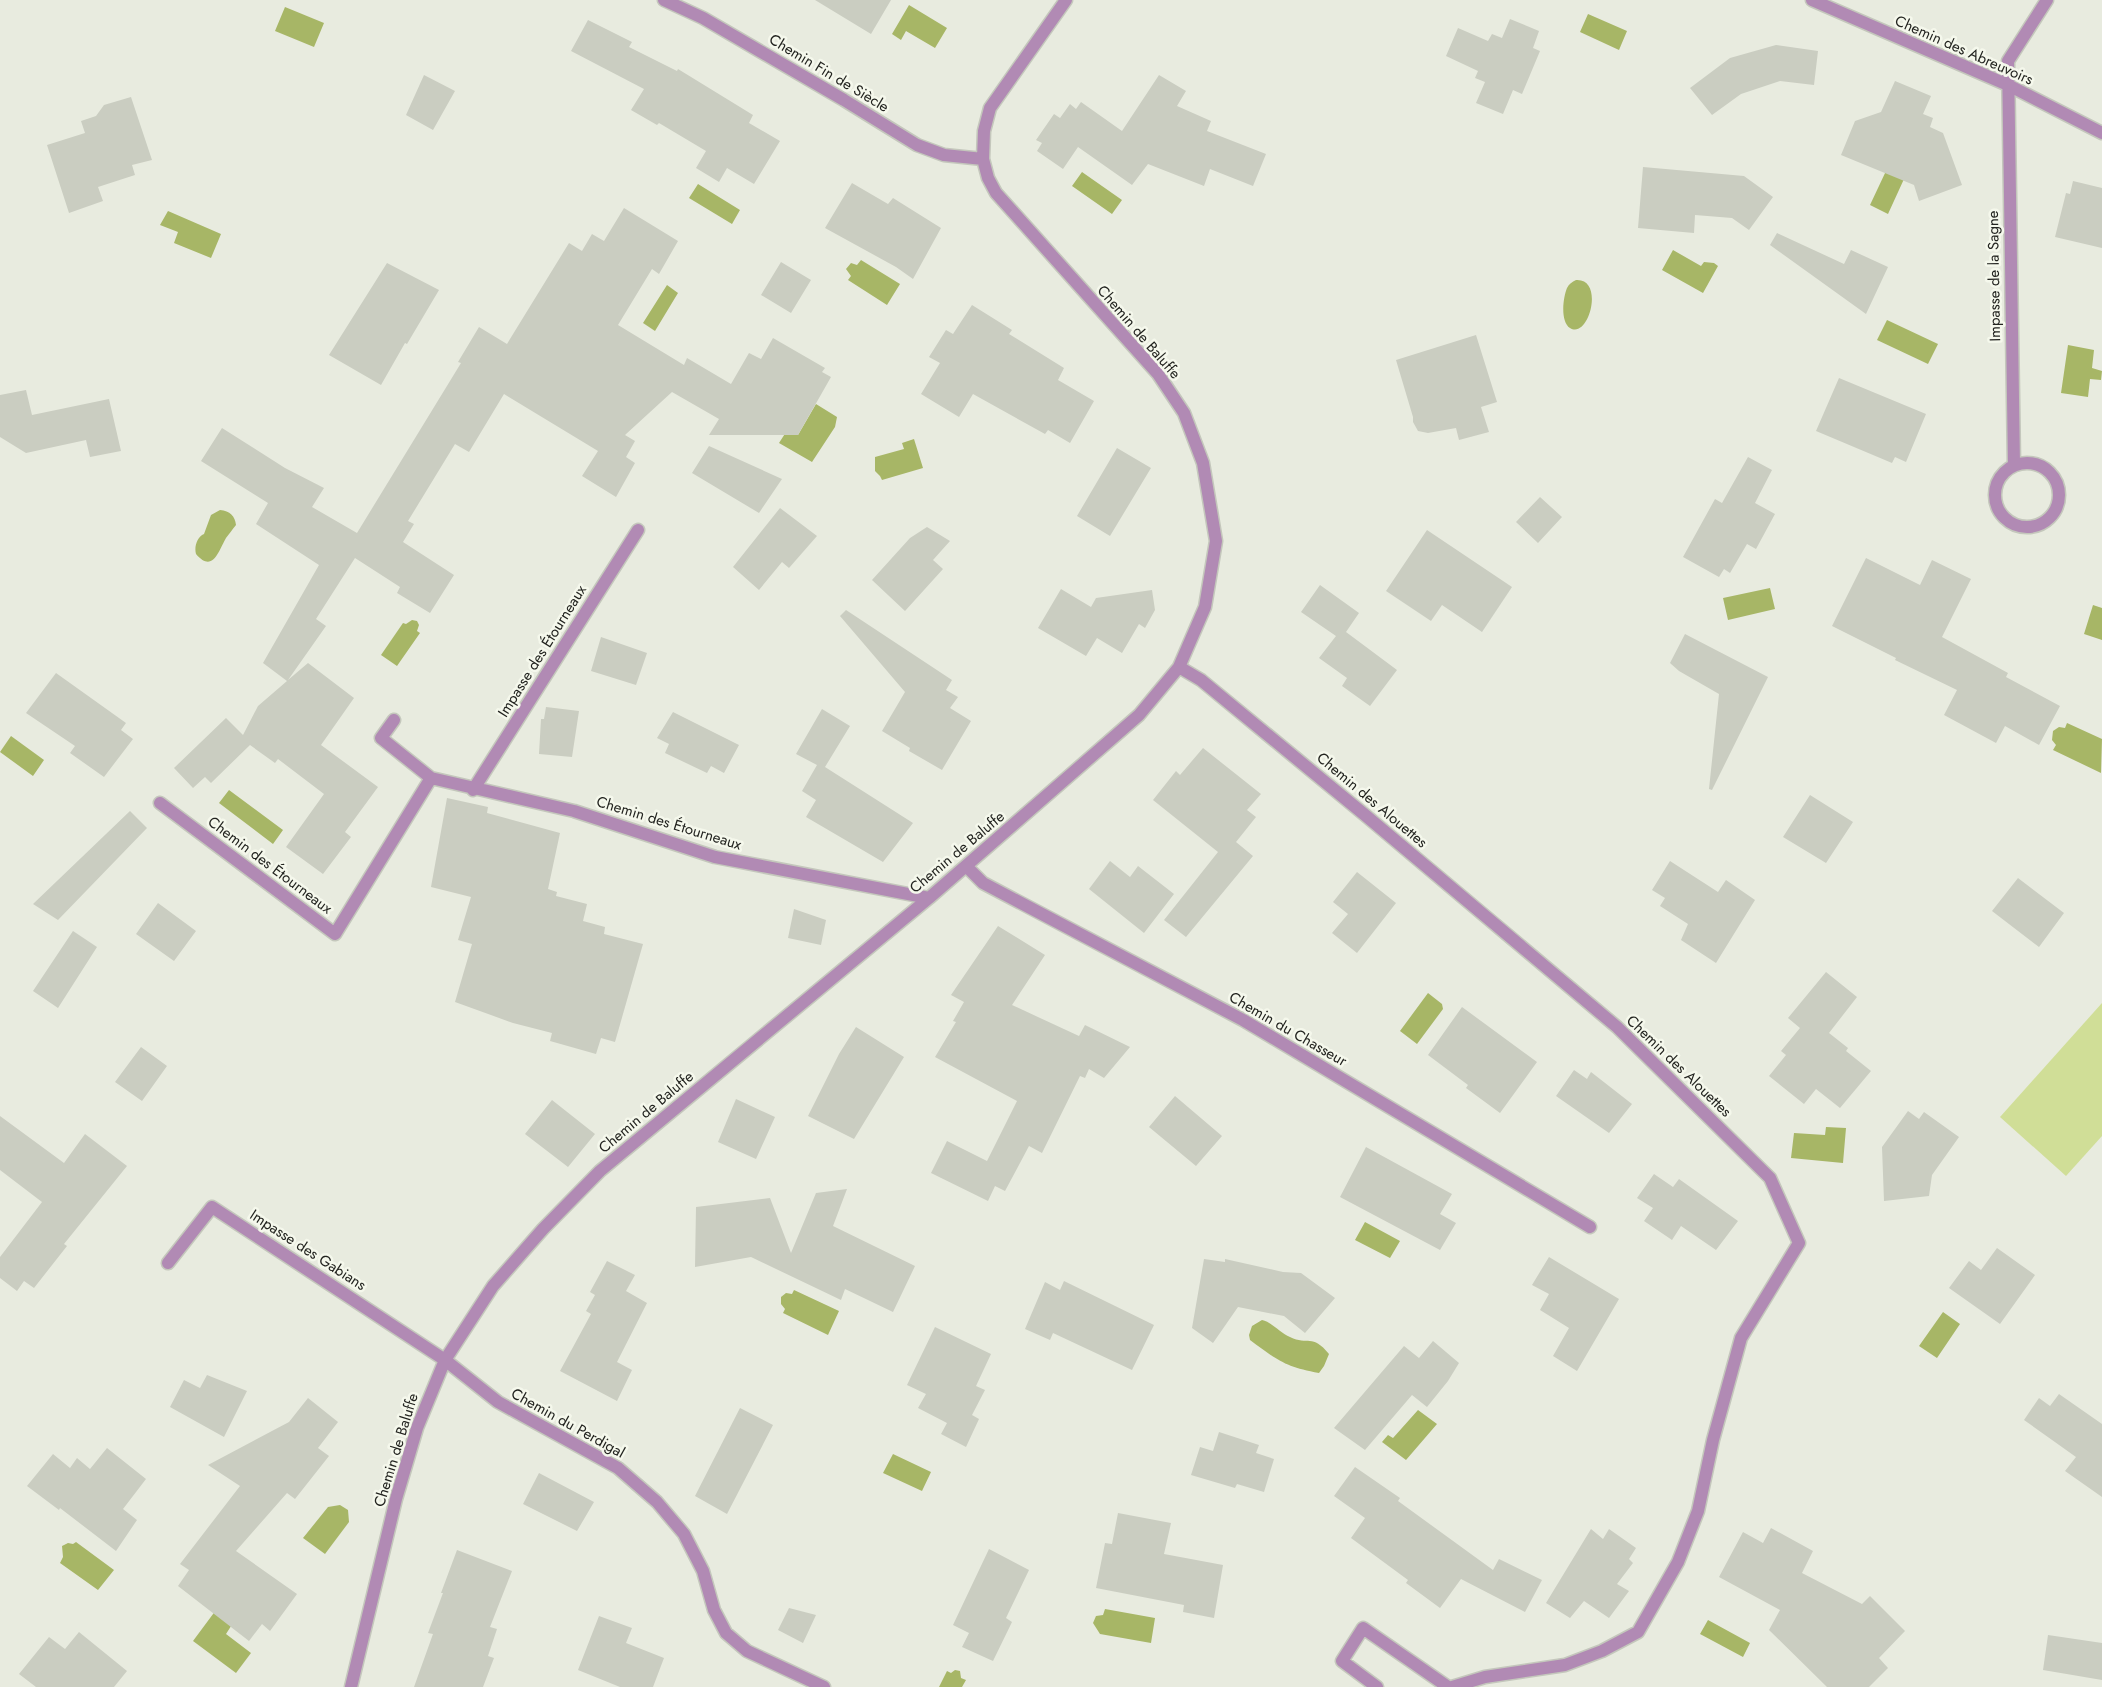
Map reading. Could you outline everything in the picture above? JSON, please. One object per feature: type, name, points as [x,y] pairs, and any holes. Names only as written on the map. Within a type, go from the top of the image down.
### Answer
[{"type":"street","name":"Chemin Fin de Siècle","points":[[664,0],[703,18],[828,90],[916,145],[944,156],[983,159]]},
{"type":"street","name":"Chemin de Baluffe","points":[[351,1687],[399,1490],[417,1428],[445,1360],[493,1286],[600,1171],[929,898],[1139,716],[1179,667],[1205,607],[1216,541],[1203,462],[1184,412],[1158,374],[996,193],[988,178],[983,159],[984,131],[990,108],[1066,0]]},
{"type":"street","name":"Chemin des Abreuvoirs","points":[[1812,0],[2008,86],[2102,133]]},
{"type":"street","name":"Impasse de la Sagne","points":[[2014,466],[2008,61],[2047,0]]},
{"type":"street","points":[[2024,462],[2040,466],[2053,475],[2058,484],[2059,500],[2053,515],[2046,522],[2036,527],[2014,526],[1998,511],[1994,490],[1998,480],[2005,471],[2014,466],[2024,462]]},
{"type":"street","name":"Impasse des Étourneaux","points":[[474,790],[638,530]]},
{"type":"street","name":"Chemin des Alouettes","points":[[1179,667],[1201,680],[1617,1027],[1770,1178],[1799,1243],[1741,1338],[1713,1440],[1698,1511],[1678,1562],[1638,1632],[1602,1651],[1565,1665],[1485,1677],[1452,1687]]},
{"type":"street","name":"Chemin des Étourneaux","points":[[394,720],[381,738],[431,778],[474,790],[574,811],[715,857],[929,898]]},
{"type":"street","name":"Chemin des Étourneaux","points":[[160,803],[336,934],[431,778]]},
{"type":"street","name":"Chemin du Chasseur","points":[[966,866],[983,883],[1243,1020],[1590,1227]]},
{"type":"street","name":"Impasse des Gabians","points":[[168,1263],[212,1207],[445,1360]]},
{"type":"street","name":"Chemin du Perdigal","points":[[445,1360],[498,1402],[618,1468],[657,1502],[684,1534],[702,1571],[714,1610],[726,1633],[747,1651],[824,1687]]},
{"type":"street","points":[[1377,1687],[1342,1661],[1364,1628],[1448,1687]]},
{"type":"shaded area","points":[[909,5],[947,28],[935,48],[906,31],[901,40],[892,34]]},
{"type":"shaded area","points":[[285,7],[324,23],[314,47],[275,31]]},
{"type":"shaded area","points":[[1588,14],[1627,31],[1619,50],[1580,32]]},
{"type":"shaded area","points":[[1886,171],[1904,179],[1888,214],[1870,205]]},
{"type":"shaded area","points":[[1082,172],[1122,200],[1112,214],[1072,186]]},
{"type":"shaded area","points":[[698,184],[740,210],[732,224],[689,198]]},
{"type":"shaded area","points":[[168,211],[221,234],[211,258],[174,243],[178,232],[160,225]]},
{"type":"shaded area","points":[[1673,250],[1701,266],[1704,262],[1714,263],[1718,266],[1703,293],[1662,270]]},
{"type":"shaded area","points":[[861,260],[900,284],[887,305],[848,280],[851,276],[846,269],[851,263],[857,265]]},
{"type":"shaded area","points":[[1576,280],[1585,282],[1590,288],[1592,297],[1588,318],[1577,329],[1570,328],[1567,325],[1563,309],[1567,288]]},
{"type":"shaded area","points":[[667,285],[678,293],[655,331],[643,323]]},
{"type":"shaded area","points":[[1887,320],[1938,344],[1928,364],[1877,340]]},
{"type":"shaded area","points":[[2068,345],[2094,350],[2092,368],[2102,371],[2101,380],[2090,379],[2088,397],[2061,393]]},
{"type":"shaded area","points":[[816,404],[837,417],[835,427],[812,462],[779,443],[788,429],[798,435]]},
{"type":"shaded area","points":[[914,439],[923,468],[882,480],[875,471],[875,457],[904,449],[902,443]]},
{"type":"shaded area","points":[[220,510],[231,514],[236,525],[215,558],[207,562],[196,554],[196,545],[204,534],[211,515]]},
{"type":"shaded area","points":[[1770,588],[1775,609],[1728,620],[1723,598]]},
{"type":"shaded area","points":[[2093,605],[2102,608],[2102,640],[2084,634]]},
{"type":"shaded area","points":[[412,620],[417,621],[419,625],[417,631],[420,633],[397,666],[381,655],[403,623],[406,624]]},
{"type":"shaded area","points":[[2067,723],[2102,739],[2101,773],[2053,750],[2056,745],[2052,740],[2053,731],[2059,727],[2065,728]]},
{"type":"shaded area","points":[[11,736],[44,760],[33,776],[0,752]]},
{"type":"shaded area","points":[[229,790],[283,830],[273,844],[219,803]]},
{"type":"shaded area","points":[[1428,993],[1442,1004],[1443,1009],[1417,1044],[1400,1031]]},
{"type":"shaded area","points":[[2102,1003],[2102,1136],[2066,1176],[2000,1117]]},
{"type":"shaded area","points":[[1826,1127],[1846,1128],[1843,1163],[1791,1158],[1794,1133],[1825,1135]]},
{"type":"shaded area","points":[[1365,1222],[1400,1241],[1390,1258],[1355,1240]]},
{"type":"shaded area","points":[[794,1290],[839,1311],[828,1335],[783,1313],[785,1309],[781,1304],[781,1297],[786,1293],[792,1294]]},
{"type":"shaded area","points":[[1943,1312],[1960,1324],[1937,1358],[1919,1346]]},
{"type":"shaded area","points":[[1262,1320],[1290,1337],[1314,1342],[1323,1348],[1329,1354],[1319,1373],[1282,1362],[1250,1340],[1249,1335],[1252,1326]]},
{"type":"shaded area","points":[[1418,1410],[1437,1424],[1406,1460],[1382,1442],[1388,1435],[1393,1438]]},
{"type":"shaded area","points":[[893,1454],[931,1472],[922,1491],[883,1473]]},
{"type":"shaded area","points":[[340,1505],[348,1510],[349,1522],[325,1554],[303,1538],[328,1507]]},
{"type":"shaded area","points":[[76,1542],[114,1570],[98,1590],[60,1563],[63,1557],[62,1546]]},
{"type":"shaded area","points":[[1105,1609],[1155,1618],[1151,1643],[1100,1634],[1093,1623],[1096,1616],[1103,1615]]},
{"type":"shaded area","points":[[216,1610],[233,1623],[226,1634],[251,1653],[236,1673],[193,1641]]},
{"type":"shaded area","points":[[1708,1620],[1750,1643],[1743,1657],[1700,1634]]},
{"type":"shaded area","points":[[955,1670],[960,1671],[961,1678],[966,1680],[962,1687],[939,1687],[947,1671],[951,1673]]},
{"type":"building","points":[[815,0],[891,0],[871,34]]},
{"type":"building","points":[[1510,19],[1539,31],[1533,48],[1540,51],[1522,94],[1513,90],[1503,114],[1476,103],[1485,82],[1475,78],[1478,71],[1446,56],[1458,28],[1488,41],[1492,34],[1502,38]]},
{"type":"building","points":[[588,20],[632,42],[629,47],[677,71],[678,69],[753,115],[749,123],[780,141],[754,184],[727,168],[719,182],[696,168],[706,151],[659,123],[657,125],[631,110],[644,89],[571,51]]},
{"type":"building","points":[[1776,45],[1818,51],[1814,85],[1780,81],[1741,94],[1712,115],[1690,88],[1730,58]]},
{"type":"building","points":[[424,75],[455,91],[433,130],[406,115]]},
{"type":"building","points":[[1159,75],[1186,91],[1177,106],[1211,121],[1207,131],[1266,154],[1253,186],[1210,169],[1204,186],[1148,164],[1132,185],[1078,147],[1063,169],[1037,151],[1042,143],[1036,140],[1054,114],[1060,118],[1070,104],[1076,109],[1081,102],[1122,131]]},
{"type":"building","points":[[1895,81],[1931,96],[1923,114],[1933,118],[1930,127],[1943,133],[1962,185],[1919,201],[1914,185],[1841,155],[1855,121],[1881,112]]},
{"type":"building","points":[[131,97],[152,160],[132,165],[135,175],[98,187],[103,201],[69,213],[47,145],[85,133],[81,121],[96,116],[104,105]]},
{"type":"building","points":[[1643,167],[1744,176],[1773,197],[1749,230],[1732,218],[1695,215],[1694,233],[1638,228]]},
{"type":"building","points":[[2073,181],[2102,188],[2102,248],[2055,237],[2066,193],[2070,194]]},
{"type":"building","points":[[852,183],[888,204],[893,198],[941,228],[913,279],[896,267],[825,228]]},
{"type":"building","points":[[624,208],[678,241],[659,274],[652,269],[618,325],[684,365],[687,358],[731,384],[749,353],[761,359],[773,338],[825,368],[822,372],[831,377],[798,435],[709,435],[719,419],[672,392],[625,435],[635,441],[626,457],[635,463],[616,497],[582,476],[598,451],[504,394],[469,452],[455,444],[408,521],[414,524],[403,542],[454,575],[430,613],[397,593],[400,587],[355,558],[316,619],[326,626],[288,680],[308,663],[354,698],[321,745],[378,787],[345,832],[351,837],[323,874],[286,847],[324,794],[278,759],[275,763],[250,745],[211,783],[205,777],[193,788],[174,768],[226,718],[243,735],[258,706],[287,681],[263,663],[319,565],[256,524],[268,503],[201,461],[222,428],[285,468],[324,488],[312,507],[357,533],[461,363],[458,362],[479,327],[507,344],[569,243],[582,251],[592,234],[604,241]]},
{"type":"building","points":[[1777,233],[1844,264],[1851,250],[1888,267],[1866,314],[1770,245]]},
{"type":"building","points":[[781,262],[811,280],[791,313],[761,295]]},
{"type":"building","points":[[387,263],[439,290],[381,385],[329,355]]},
{"type":"building","points":[[972,305],[1012,330],[1009,334],[1064,368],[1058,380],[1094,401],[1070,443],[1048,430],[1045,434],[973,394],[959,417],[921,394],[940,363],[929,357],[946,330],[953,334]]},
{"type":"building","points":[[1476,335],[1497,402],[1481,407],[1489,432],[1459,440],[1456,428],[1428,433],[1418,431],[1413,422],[1396,360]]},
{"type":"building","points":[[1839,378],[1926,414],[1906,462],[1895,457],[1892,463],[1816,431]]},
{"type":"building","points":[[26,390],[32,415],[109,399],[121,451],[90,457],[86,440],[26,453],[0,437],[0,395]]},
{"type":"building","points":[[709,446],[782,479],[759,513],[692,473]]},
{"type":"building","points":[[1117,448],[1151,468],[1110,536],[1077,516]]},
{"type":"building","points":[[1748,457],[1772,470],[1755,503],[1775,514],[1756,549],[1747,544],[1730,573],[1724,569],[1719,577],[1683,557],[1715,499],[1722,503]]},
{"type":"building","points":[[1540,497],[1562,517],[1538,543],[1516,522]]},
{"type":"building","points":[[780,508],[817,536],[789,568],[782,562],[759,590],[733,567]]},
{"type":"building","points":[[927,527],[950,541],[933,560],[943,569],[905,611],[872,580],[910,538]]},
{"type":"building","points":[[1427,530],[1512,587],[1482,632],[1442,605],[1431,621],[1386,591]]},
{"type":"building","points":[[1866,558],[1920,585],[1932,560],[1971,579],[1942,637],[2008,673],[2006,677],[2060,706],[2039,745],[2005,726],[1996,743],[1944,715],[1957,690],[1895,660],[1896,658],[1832,626]]},
{"type":"building","points":[[1320,585],[1359,613],[1346,632],[1397,670],[1370,706],[1342,686],[1347,678],[1319,658],[1336,636],[1301,612]]},
{"type":"building","points":[[1061,589],[1091,607],[1096,598],[1152,590],[1155,610],[1145,628],[1139,624],[1122,653],[1097,638],[1086,656],[1038,628]]},
{"type":"building","points":[[846,610],[952,680],[946,690],[958,697],[950,708],[971,721],[942,770],[909,751],[910,748],[882,731],[905,692],[840,616]]},
{"type":"building","points":[[1685,634],[1768,677],[1712,790],[1709,789],[1719,694],[1679,671],[1670,663]]},
{"type":"building","points":[[601,637],[647,653],[636,685],[591,671]]},
{"type":"building","points":[[56,673],[126,723],[121,730],[133,739],[104,777],[70,753],[75,746],[26,713]]},
{"type":"building","points":[[546,707],[579,711],[572,757],[539,754],[541,719],[544,719]]},
{"type":"building","points":[[822,709],[850,726],[825,767],[913,823],[883,862],[806,817],[816,800],[802,791],[817,765],[796,754]]},
{"type":"building","points":[[673,712],[739,745],[724,773],[711,766],[707,773],[665,753],[669,744],[657,738]]},
{"type":"building","points":[[1203,748],[1261,794],[1247,810],[1256,817],[1236,842],[1253,856],[1186,937],[1164,920],[1218,852],[1153,800],[1176,771],[1180,775]]},
{"type":"building","points":[[1810,795],[1853,822],[1826,863],[1783,837]]},
{"type":"building","points":[[447,798],[488,807],[487,813],[560,833],[548,889],[557,892],[556,896],[587,904],[583,921],[605,927],[604,934],[643,944],[615,1042],[601,1038],[596,1054],[550,1041],[552,1033],[513,1023],[455,1002],[472,944],[458,940],[471,897],[431,887]]},
{"type":"building","points":[[130,811],[147,828],[58,920],[33,904]]},
{"type":"building","points":[[1110,861],[1130,877],[1138,866],[1174,894],[1144,933],[1089,889]]},
{"type":"building","points":[[1670,861],[1718,892],[1726,880],[1755,900],[1716,963],[1681,940],[1688,924],[1660,906],[1665,898],[1652,890]]},
{"type":"building","points":[[1357,872],[1396,903],[1357,953],[1332,933],[1348,914],[1333,902]]},
{"type":"building","points":[[2018,878],[2064,913],[2039,947],[1992,911]]},
{"type":"building","points":[[158,903],[196,931],[174,961],[136,934]]},
{"type":"building","points":[[794,909],[826,920],[821,945],[788,938]]},
{"type":"building","points":[[998,926],[1045,955],[1012,1005],[1079,1036],[1085,1025],[1130,1047],[1104,1078],[1089,1069],[1085,1078],[1080,1076],[1042,1153],[1029,1146],[1005,1191],[995,1186],[988,1201],[931,1173],[947,1141],[987,1161],[1017,1101],[935,1057],[956,1022],[953,1021],[964,1002],[951,995]]},
{"type":"building","points":[[73,931],[97,947],[58,1008],[33,991]]},
{"type":"building","points":[[1826,972],[1857,997],[1829,1033],[1848,1048],[1846,1051],[1871,1071],[1840,1108],[1816,1089],[1804,1104],[1769,1076],[1786,1055],[1781,1051],[1800,1028],[1788,1018]]},
{"type":"building","points":[[1462,1007],[1537,1062],[1500,1113],[1466,1088],[1468,1085],[1428,1055]]},
{"type":"building","points":[[856,1027],[904,1057],[854,1139],[808,1116],[839,1054]]},
{"type":"building","points":[[141,1047],[167,1066],[142,1101],[115,1082]]},
{"type":"building","points":[[1574,1070],[1587,1079],[1591,1072],[1632,1104],[1609,1133],[1556,1096]]},
{"type":"building","points":[[1175,1096],[1222,1136],[1196,1166],[1149,1127]]},
{"type":"building","points":[[736,1099],[775,1117],[756,1159],[718,1142]]},
{"type":"building","points":[[552,1100],[595,1134],[568,1167],[525,1134]]},
{"type":"building","points":[[1908,1111],[1919,1119],[1924,1112],[1959,1137],[1932,1175],[1929,1196],[1884,1201],[1882,1147]]},
{"type":"building","points":[[0,1116],[64,1163],[85,1134],[127,1166],[64,1244],[67,1246],[34,1288],[24,1281],[17,1291],[0,1278],[0,1257],[42,1202],[0,1170]]},
{"type":"building","points":[[1366,1147],[1452,1194],[1440,1214],[1456,1223],[1440,1250],[1340,1197]]},
{"type":"building","points":[[1654,1174],[1673,1187],[1679,1179],[1738,1221],[1716,1250],[1681,1226],[1672,1240],[1644,1221],[1653,1208],[1637,1198]]},
{"type":"building","points":[[847,1189],[833,1226],[915,1266],[893,1312],[845,1289],[841,1300],[751,1257],[695,1267],[696,1207],[770,1198],[791,1253],[816,1193]]},
{"type":"building","points":[[1997,1248],[2035,1275],[2000,1324],[1949,1288],[1969,1261],[1981,1270]]},
{"type":"building","points":[[1549,1257],[1619,1299],[1577,1371],[1553,1356],[1569,1328],[1540,1310],[1549,1294],[1532,1285]]},
{"type":"building","points":[[1204,1259],[1225,1262],[1225,1259],[1283,1272],[1301,1273],[1335,1298],[1305,1333],[1284,1316],[1238,1307],[1213,1343],[1192,1328]]},
{"type":"building","points":[[607,1261],[635,1275],[626,1291],[647,1303],[617,1362],[632,1370],[617,1401],[560,1371],[591,1314],[586,1311],[595,1295],[590,1292]]},
{"type":"building","points":[[1064,1281],[1154,1325],[1132,1370],[1053,1333],[1050,1340],[1025,1329],[1045,1282],[1060,1290]]},
{"type":"building","points":[[935,1327],[991,1354],[976,1386],[985,1390],[972,1415],[979,1419],[966,1447],[941,1434],[947,1423],[918,1408],[926,1394],[907,1385]]},
{"type":"building","points":[[1433,1341],[1459,1363],[1448,1381],[1427,1407],[1412,1395],[1365,1450],[1334,1428],[1404,1346],[1419,1358]]},
{"type":"building","points":[[207,1375],[247,1391],[224,1437],[170,1407],[184,1380],[200,1388]]},
{"type":"building","points":[[2059,1394],[2102,1424],[2102,1497],[2065,1471],[2076,1457],[2024,1420],[2039,1398],[2050,1406]]},
{"type":"building","points":[[308,1398],[338,1422],[318,1448],[329,1456],[295,1499],[287,1493],[236,1551],[297,1594],[270,1631],[262,1624],[249,1641],[178,1586],[189,1570],[180,1564],[240,1486],[208,1465],[289,1422]]},
{"type":"building","points":[[740,1408],[773,1425],[727,1514],[695,1496]]},
{"type":"building","points":[[1219,1432],[1259,1445],[1256,1453],[1274,1459],[1264,1492],[1237,1484],[1235,1488],[1191,1475],[1200,1447],[1213,1451]]},
{"type":"building","points":[[107,1448],[146,1479],[123,1509],[137,1520],[116,1551],[60,1508],[59,1510],[27,1486],[53,1454],[70,1468],[77,1458],[90,1469]]},
{"type":"building","points":[[1355,1467],[1400,1498],[1398,1501],[1493,1570],[1499,1559],[1542,1580],[1525,1612],[1461,1579],[1440,1608],[1406,1583],[1408,1580],[1351,1538],[1365,1518],[1334,1496]]},
{"type":"building","points":[[539,1473],[594,1502],[577,1531],[523,1504]]},
{"type":"building","points":[[1118,1513],[1171,1523],[1164,1554],[1223,1565],[1214,1618],[1183,1612],[1184,1605],[1096,1588],[1105,1543],[1112,1544]]},
{"type":"building","points":[[1771,1528],[1813,1551],[1802,1573],[1862,1604],[1870,1596],[1905,1631],[1879,1658],[1888,1668],[1869,1687],[1827,1687],[1769,1630],[1780,1610],[1719,1577],[1743,1532],[1763,1543]]},
{"type":"building","points":[[1591,1529],[1603,1539],[1609,1529],[1636,1548],[1629,1559],[1633,1563],[1617,1584],[1629,1591],[1609,1618],[1584,1601],[1570,1618],[1546,1603]]},
{"type":"building","points":[[989,1549],[1029,1570],[1006,1618],[1012,1622],[993,1661],[962,1647],[969,1633],[953,1625]]},
{"type":"building","points":[[457,1550],[512,1571],[490,1627],[497,1629],[488,1656],[494,1658],[483,1687],[414,1687],[433,1634],[428,1633]]},
{"type":"building","points":[[789,1608],[816,1615],[803,1643],[778,1630]]},
{"type":"building","points":[[599,1616],[632,1628],[626,1643],[664,1658],[653,1687],[620,1687],[578,1670]]},
{"type":"building","points":[[79,1632],[127,1671],[114,1687],[36,1687],[19,1674],[49,1637],[65,1649]]},
{"type":"building","points":[[2048,1635],[2102,1643],[2102,1680],[2043,1670]]}]
